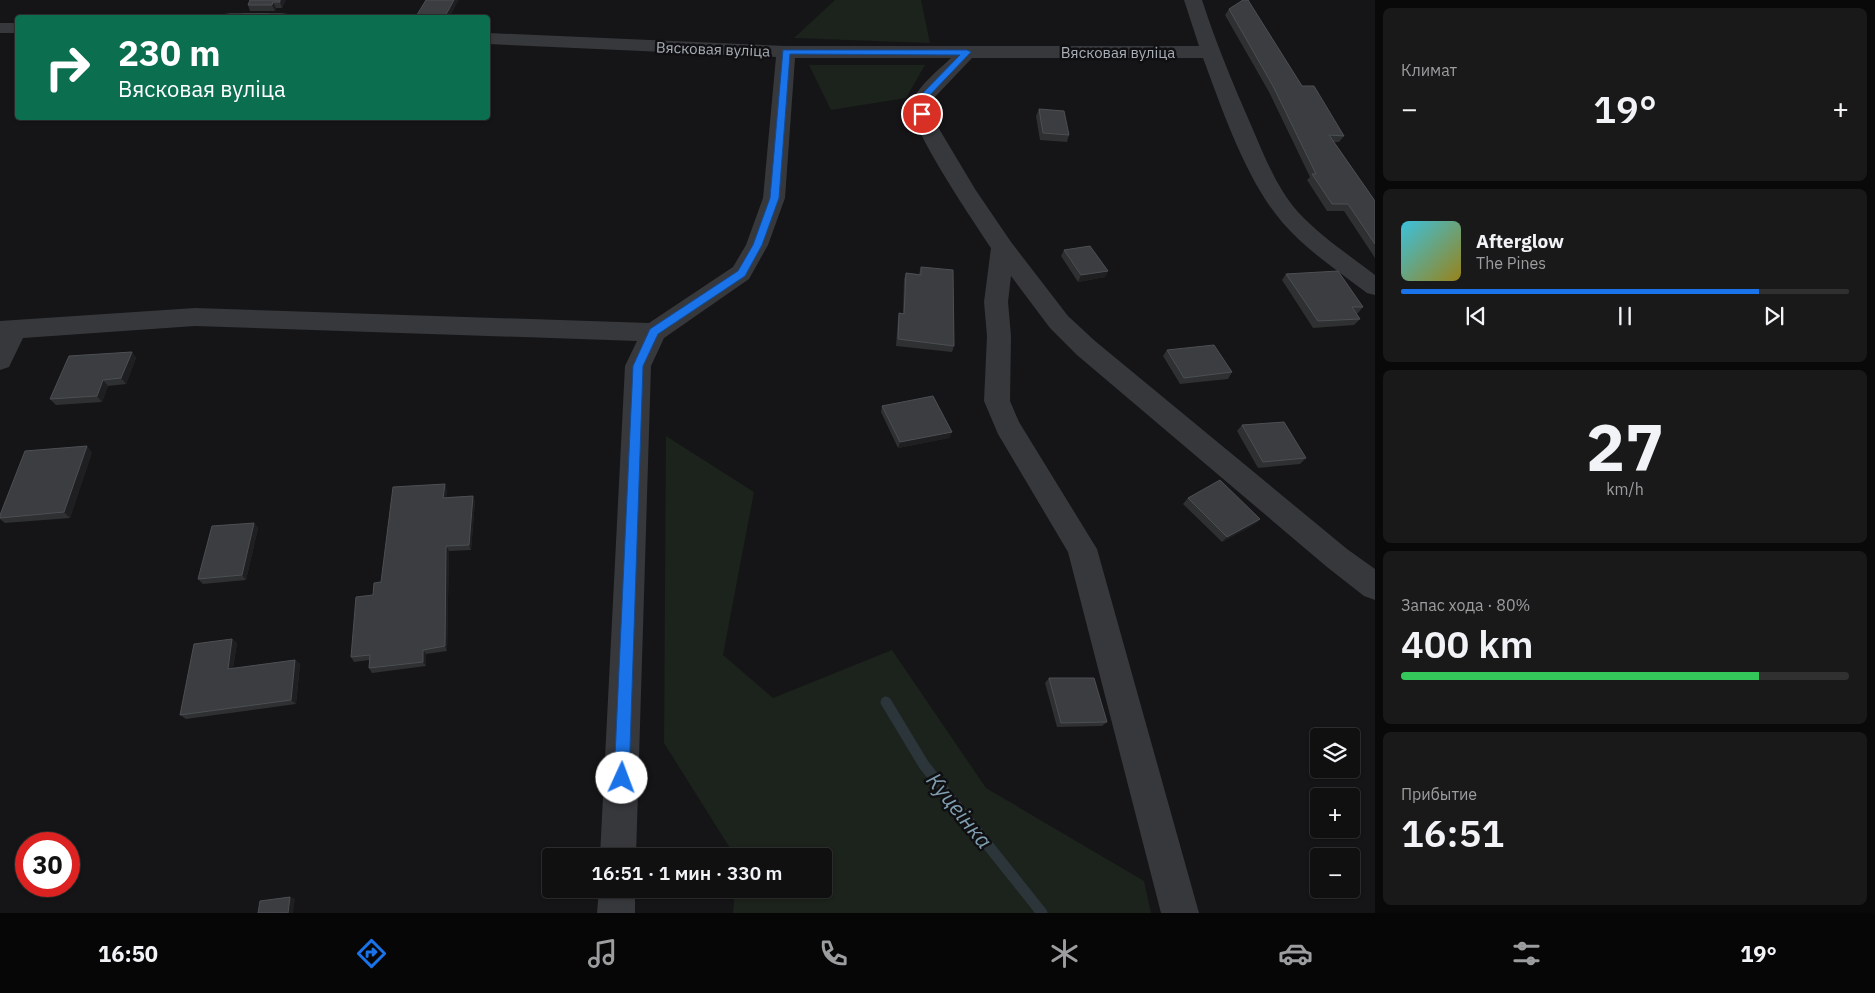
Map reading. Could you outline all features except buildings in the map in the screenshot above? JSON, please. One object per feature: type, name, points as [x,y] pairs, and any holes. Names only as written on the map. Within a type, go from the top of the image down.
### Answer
[{"type":"street","points":[[1193,0],[1209,52],[1254,162],[1270,191],[1291,217],[1325,250],[1375,287]]},
{"type":"street","points":[[0,28],[15,28]]},
{"type":"street","name":"Вясковая вуліца","points":[[490,38],[786,52],[1209,52]]},
{"type":"street","points":[[618,848],[638,366],[654,332],[741,273],[757,245],[774,198],[786,52]]},
{"type":"street","points":[[967,52],[924,97],[922,114],[965,191],[1003,248],[1059,322],[1086,348],[1338,558],[1375,586]]},
{"type":"street","points":[[1003,248],[996,302],[1000,336],[997,401],[1007,426],[1082,549],[1180,913]]},
{"type":"street","points":[[0,360],[7,330],[195,317],[654,332]]},
{"type":"street","points":[[616,913],[617,898]]},
{"type":"shaded area","points":[[835,0],[921,0],[930,43],[794,38]]},
{"type":"shaded area","points":[[809,65],[925,65],[906,98],[831,110]]},
{"type":"shaded area","points":[[666,436],[754,492],[723,655],[773,698],[892,650],[986,788],[1144,881],[1151,913],[733,913],[734,898],[832,898],[832,848],[730,848],[664,743]]},
{"type":"waterway","name":"Куцеінка","points":[[886,702],[924,765],[1042,913]]},
{"type":"route","points":[[622,778],[638,366],[654,332],[741,273],[757,245],[774,198],[786,52],[967,52],[924,97],[922,114]]}]
